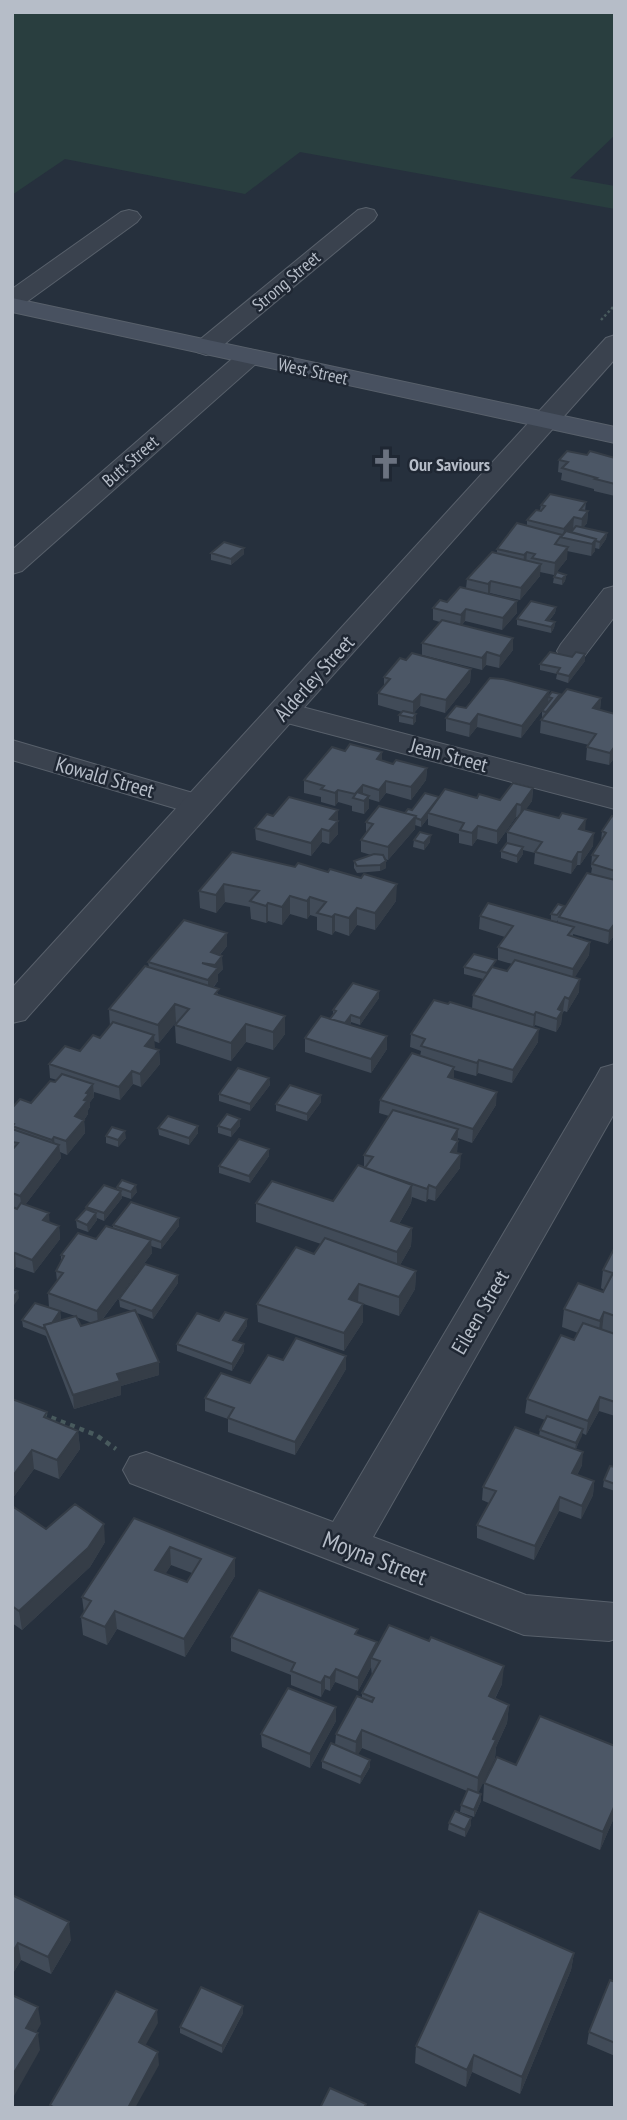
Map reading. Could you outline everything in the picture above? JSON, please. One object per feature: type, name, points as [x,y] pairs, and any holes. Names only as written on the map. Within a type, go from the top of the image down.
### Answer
[{"type":"main road","name":"West Street","points":[[12,303],[615,435]]},
{"type":"street","name":"Strong Street","points":[[206,347],[366,215]]},
{"type":"street","points":[[12,303],[129,218]]},
{"type":"street","name":"Alderley Street","points":[[12,1011],[615,343]]},
{"type":"street","name":"Butt Street","points":[[12,565],[249,357]]},
{"type":"street","points":[[572,651],[615,595]]},
{"type":"street","name":"Jean Street","points":[[283,712],[615,799]]},
{"type":"street","name":"Kowald Street","points":[[12,750],[198,805]]},
{"type":"street","name":"Eileen Street","points":[[344,1546],[615,1077]]},
{"type":"street","name":"Moyna Street","points":[[146,1470],[524,1615],[609,1621]]},
{"type":"path","points":[[36,1412],[96,1435],[146,1470]]},
{"type":"green space","points":[[12,12],[615,12],[615,135],[570,178],[615,186],[615,209],[300,152],[245,194],[65,159],[12,195]]},
{"type":"building","points":[[567,451],[587,455],[590,451],[615,458],[615,484],[562,468],[568,462],[559,460]]},
{"type":"building","points":[[550,494],[586,502],[580,510],[588,511],[582,519],[574,517],[564,529],[527,520],[536,510],[541,511],[545,506],[541,505]]},
{"type":"building","points":[[517,523],[562,535],[561,537],[566,531],[596,539],[592,544],[560,537],[555,544],[568,547],[555,563],[532,558],[535,554],[527,552],[524,555],[497,549]]},
{"type":"building","points":[[576,526],[607,533],[600,542],[571,532]]},
{"type":"building","points":[[224,542],[244,548],[231,559],[211,553]]},
{"type":"building","points":[[492,552],[541,564],[521,588],[467,579]]},
{"type":"building","points":[[557,572],[566,575],[562,579],[554,577]]},
{"type":"building","points":[[460,587],[517,601],[503,618],[466,609],[461,615],[433,608],[440,600],[447,602]]},
{"type":"building","points":[[531,601],[556,607],[546,620],[555,622],[551,627],[517,619]]},
{"type":"building","points":[[442,620],[513,638],[500,656],[487,652],[482,658],[422,643]]},
{"type":"building","points":[[550,652],[572,657],[576,652],[585,654],[569,676],[557,673],[560,668],[540,664]]},
{"type":"building","points":[[412,653],[471,669],[446,700],[421,694],[413,702],[378,693],[390,679],[384,677],[400,658],[406,660]]},
{"type":"building","points":[[490,678],[549,691],[522,726],[478,714],[470,724],[446,718],[456,706],[466,708]]},
{"type":"building","points":[[567,689],[601,698],[593,708],[615,714],[615,746],[610,753],[587,747],[596,734],[541,720]]},
{"type":"building","points":[[552,692],[560,694],[546,712],[542,711],[552,698],[548,697]]},
{"type":"building","points":[[403,711],[416,714],[413,718],[399,715]]},
{"type":"building","points":[[350,744],[382,752],[377,759],[393,764],[396,760],[427,768],[411,787],[386,781],[379,790],[363,785],[355,794],[338,790],[335,793],[321,789],[324,786],[304,780],[332,747],[345,751]]},
{"type":"building","points":[[513,783],[533,788],[497,831],[478,826],[472,833],[460,830],[464,823],[428,813],[445,789],[477,798],[479,794],[500,800]]},
{"type":"building","points":[[357,792],[369,796],[364,801],[353,798]]},
{"type":"building","points":[[425,793],[439,797],[421,820],[405,813],[408,809],[412,810]]},
{"type":"building","points":[[289,797],[338,810],[330,819],[338,821],[329,831],[322,829],[311,843],[255,828],[267,814],[273,816]]},
{"type":"building","points":[[379,806],[416,816],[388,847],[361,840],[373,824],[366,822]]},
{"type":"building","points":[[524,809],[559,818],[562,813],[586,819],[579,829],[594,833],[572,862],[535,852],[542,842],[507,832]]},
{"type":"building","points":[[612,816],[615,817],[615,871],[592,864],[598,856],[592,855],[606,833],[602,831]]},
{"type":"building","points":[[420,832],[431,835],[424,843],[414,840]]},
{"type":"building","points":[[507,843],[523,847],[517,856],[501,851]]},
{"type":"building","points":[[232,852],[295,867],[298,863],[328,872],[330,869],[361,878],[364,874],[397,884],[375,913],[357,908],[349,918],[317,913],[326,902],[310,897],[307,901],[290,896],[282,907],[250,901],[259,891],[224,884],[216,895],[199,891]]},
{"type":"building","points":[[374,854],[383,855],[386,861],[380,865],[357,866],[354,861]]},
{"type":"building","points":[[587,873],[615,880],[615,923],[609,931],[559,917]]},
{"type":"building","points":[[488,903],[574,927],[568,935],[590,942],[573,969],[498,947],[513,926],[480,916]]},
{"type":"building","points":[[558,904],[564,906],[557,915],[551,914]]},
{"type":"building","points":[[184,920],[227,933],[211,952],[222,956],[215,965],[202,963],[218,968],[208,980],[148,962]]},
{"type":"building","points":[[474,954],[496,960],[487,973],[464,967]]},
{"type":"building","points":[[515,960],[580,979],[569,999],[565,997],[558,1009],[562,1011],[557,1019],[536,1012],[534,1015],[473,995],[492,967],[507,971]]},
{"type":"building","points":[[145,966],[219,989],[215,994],[285,1016],[273,1032],[246,1024],[231,1043],[175,1025],[189,1009],[175,1004],[158,1025],[109,1009]]},
{"type":"building","points":[[353,983],[379,991],[360,1018],[351,1015],[345,1023],[330,1019],[336,1011],[333,1010]]},
{"type":"building","points":[[434,1000],[448,1004],[450,1002],[539,1029],[513,1070],[479,1060],[477,1063],[421,1046],[425,1039],[411,1034]]},
{"type":"building","points":[[321,1016],[387,1036],[371,1059],[305,1038]]},
{"type":"building","points":[[113,1022],[154,1035],[145,1046],[159,1050],[140,1074],[132,1071],[119,1087],[49,1064],[65,1046],[80,1051],[93,1035],[100,1038]]},
{"type":"building","points":[[412,1053],[454,1067],[448,1077],[497,1092],[473,1129],[380,1100]]},
{"type":"building","points":[[238,1068],[269,1078],[250,1104],[219,1094]]},
{"type":"building","points":[[62,1074],[93,1084],[86,1093],[89,1094],[84,1100],[87,1101],[75,1116],[84,1120],[66,1141],[54,1137],[52,1140],[12,1126],[12,1108],[20,1099],[31,1103],[50,1081],[55,1082]]},
{"type":"building","points":[[290,1085],[321,1095],[307,1114],[276,1104]]},
{"type":"building","points":[[393,1110],[458,1129],[452,1139],[458,1141],[451,1152],[461,1154],[436,1188],[429,1185],[427,1189],[365,1168],[373,1157],[364,1155]]},
{"type":"building","points":[[227,1114],[240,1119],[231,1130],[218,1126]]},
{"type":"building","points":[[168,1116],[198,1126],[189,1138],[158,1128]]},
{"type":"building","points":[[112,1127],[125,1131],[118,1140],[106,1136]]},
{"type":"building","points":[[12,1129],[59,1145],[20,1196],[12,1193],[12,1150],[18,1143],[12,1142]]},
{"type":"building","points":[[239,1139],[269,1149],[249,1176],[219,1166]]},
{"type":"building","points":[[358,1165],[412,1185],[391,1221],[412,1228],[397,1252],[256,1203],[272,1181],[333,1201]]},
{"type":"building","points":[[122,1180],[136,1185],[131,1192],[117,1187]]},
{"type":"building","points":[[104,1185],[121,1191],[104,1213],[86,1207]]},
{"type":"building","points":[[131,1202],[179,1218],[161,1242],[113,1225]]},
{"type":"building","points":[[21,1203],[49,1213],[43,1220],[59,1226],[32,1260],[15,1253],[12,1256],[12,1207],[17,1209]]},
{"type":"building","points":[[86,1209],[96,1213],[87,1225],[76,1220]]},
{"type":"building","points":[[106,1226],[151,1240],[97,1311],[48,1293],[63,1273],[56,1271],[64,1256],[61,1255],[78,1233],[96,1239]]},
{"type":"building","points":[[325,1238],[416,1271],[399,1297],[359,1284],[349,1299],[363,1304],[344,1333],[257,1304],[296,1247],[314,1254]]},
{"type":"building","points":[[615,1247],[615,1316],[604,1312],[600,1321],[564,1309],[578,1283],[603,1292],[613,1273],[603,1270]]},
{"type":"building","points":[[145,1264],[178,1275],[152,1311],[119,1299]]},
{"type":"building","points":[[35,1303],[60,1311],[52,1323],[44,1325],[45,1329],[22,1320]]},
{"type":"building","points":[[135,1310],[159,1362],[117,1374],[120,1381],[73,1395],[44,1325],[76,1316],[81,1326]]},
{"type":"building","points":[[225,1312],[247,1319],[233,1340],[244,1344],[232,1364],[177,1344],[197,1313],[219,1321]]},
{"type":"building","points":[[583,1323],[615,1334],[615,1402],[600,1397],[588,1421],[527,1399],[561,1335],[574,1340]]},
{"type":"building","points":[[296,1338],[346,1356],[295,1442],[228,1418],[234,1408],[205,1398],[221,1373],[250,1383],[268,1355],[283,1360]]},
{"type":"building","points":[[12,1399],[47,1412],[44,1417],[78,1431],[57,1460],[32,1450],[12,1477]]},
{"type":"building","points":[[547,1416],[583,1429],[576,1443],[540,1430]]},
{"type":"building","points":[[515,1427],[583,1452],[572,1473],[594,1481],[582,1506],[560,1497],[535,1546],[477,1525],[496,1491],[483,1487]]},
{"type":"building","points":[[610,1466],[615,1467],[615,1484],[604,1480]]},
{"type":"building","points":[[75,1504],[104,1524],[88,1548],[19,1611],[12,1606],[12,1506],[46,1529]]},
{"type":"building","points":[[134,1518],[235,1558],[184,1639],[115,1611],[105,1627],[81,1617],[91,1601],[82,1597]],"holes":[[[170,1547],[201,1559],[187,1582],[155,1570]]]},
{"type":"building","points":[[259,1590],[358,1629],[355,1634],[377,1642],[358,1678],[336,1669],[330,1678],[325,1676],[321,1683],[291,1671],[295,1663],[231,1637]]},
{"type":"building","points":[[389,1625],[429,1641],[431,1637],[504,1666],[489,1696],[509,1705],[478,1778],[362,1730],[356,1742],[336,1734],[357,1696],[372,1702],[374,1698],[362,1693],[380,1661],[371,1658]]},
{"type":"building","points":[[288,1688],[336,1707],[310,1754],[261,1734]]},
{"type":"building","points":[[540,1716],[615,1746],[615,1805],[603,1832],[484,1783],[497,1757],[516,1765]]},
{"type":"building","points":[[331,1743],[370,1760],[361,1777],[322,1761]]},
{"type":"building","points":[[468,1789],[481,1794],[474,1810],[461,1805]]},
{"type":"building","points":[[455,1811],[471,1818],[465,1830],[449,1823]]},
{"type":"building","points":[[12,1895],[69,1922],[48,1957],[18,1943],[12,1953]]},
{"type":"building","points":[[479,1911],[574,1953],[522,2077],[474,2055],[467,2070],[416,2046]]},
{"type":"building","points":[[610,1980],[615,1982],[615,2043],[589,2032]]},
{"type":"building","points":[[201,1987],[243,2006],[222,2046],[180,2027]]},
{"type":"building","points":[[116,1991],[157,2010],[139,2042],[158,2052],[128,2108],[55,2108],[50,2105]]},
{"type":"building","points":[[12,1995],[38,2007],[26,2028],[38,2033],[12,2076]]},
{"type":"building","points":[[330,2088],[366,2104],[364,2108],[320,2108]]},
{"type":"place","name":"Our Saviours","points":[[386,464]]}]
